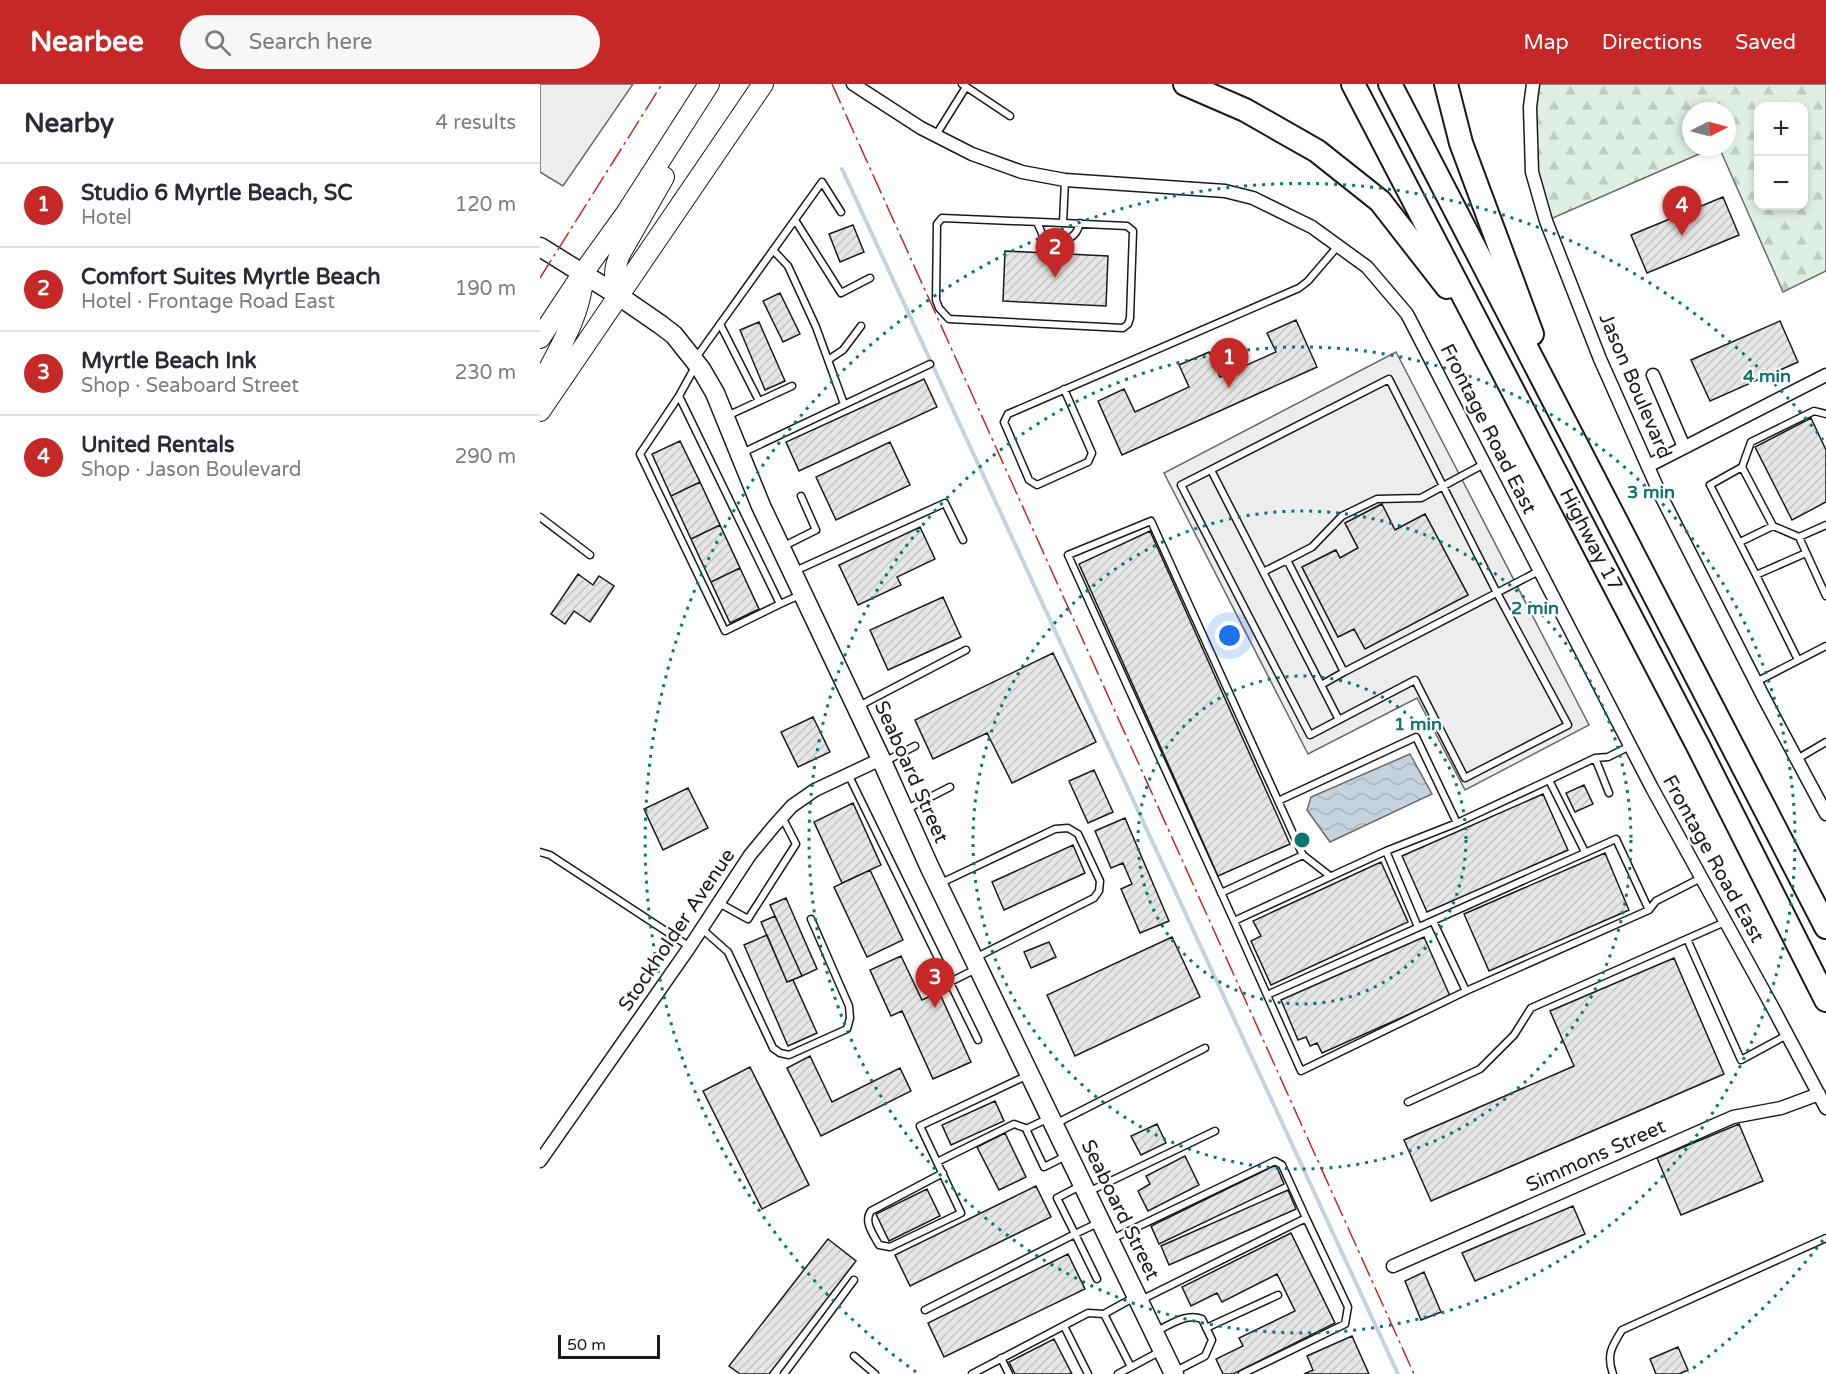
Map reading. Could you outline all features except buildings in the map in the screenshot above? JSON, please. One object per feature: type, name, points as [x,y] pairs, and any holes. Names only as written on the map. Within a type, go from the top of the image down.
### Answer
[{"type":"highway","points":[[1185,84],[1245,110],[1317,151],[1380,201],[1482,330]]},
{"type":"highway","name":"Highway 17","points":[[1353,84],[1702,755],[1826,1000]]},
{"type":"highway","name":"Highway 17","points":[[1390,84],[1826,927]]},
{"type":"highway","points":[[1446,84],[1461,143],[1525,313],[1553,401]]},
{"type":"main road","points":[[540,338],[627,212],[709,84]]},
{"type":"main road","points":[[540,411],[763,84]]},
{"type":"main road","points":[[619,296],[614,278],[618,260],[668,169],[696,105]]},
{"type":"main road","points":[[540,386],[579,305],[583,273]]},
{"type":"street","name":"Frontage Road East","points":[[853,84],[921,128],[972,154],[1022,172],[1065,180],[1225,191],[1253,198],[1312,227],[1367,267],[1407,314],[1630,746],[1826,1108]]},
{"type":"street","name":"Jason Boulevard","points":[[1533,84],[1530,107],[1532,172],[1546,221],[1600,359],[1661,496],[1826,814]]},
{"type":"street","name":"Seaboard Street","points":[[540,247],[619,296],[674,335],[696,362],[714,393],[738,454],[780,547],[882,760],[938,885],[1174,1373]]},
{"type":"street","points":[[1653,375],[1684,447]]},
{"type":"street","points":[[1648,466],[1826,375]]},
{"type":"street","name":"Stockholder Avenue","points":[[540,1161],[690,947],[750,855],[782,817],[792,806],[815,790],[882,760]]},
{"type":"street","name":"Simmons Street","points":[[1394,1266],[1733,1116],[1781,1108],[1819,1094]]},
{"type":"lane","points":[[936,135],[964,85],[1010,116]]},
{"type":"lane","points":[[1063,222],[1065,180]]},
{"type":"lane","points":[[802,594],[725,631],[640,454],[679,396],[696,362],[720,324],[822,182],[841,212]]},
{"type":"lane","points":[[942,218],[1037,222],[1127,226],[1133,231],[1128,324],[1123,328],[949,319],[944,315],[936,300],[937,224],[942,218]]},
{"type":"lane","points":[[795,220],[841,293],[870,278]]},
{"type":"lane","points":[[1037,222],[1044,236],[1050,238]]},
{"type":"lane","points":[[1067,239],[1073,237],[1080,223]]},
{"type":"lane","points":[[1064,389],[1092,453],[1088,462],[1037,485],[1029,480],[1004,422],[1008,414],[1064,389],[1299,288],[1308,281],[1338,245]]},
{"type":"lane","points":[[773,250],[788,266],[816,327],[844,404]]},
{"type":"lane","points":[[720,324],[759,401]]},
{"type":"lane","points":[[828,360],[843,350],[861,326]]},
{"type":"lane","points":[[738,454],[930,364]]},
{"type":"lane","points":[[1389,379],[1443,487],[1568,725],[1465,778],[1415,680],[1310,735],[1181,485],[1389,379]]},
{"type":"lane","points":[[723,417],[792,386]]},
{"type":"lane","points":[[679,396],[780,604]]},
{"type":"lane","points":[[1798,660],[1710,485],[1742,467],[1751,442],[1814,411],[1826,414]]},
{"type":"lane","points":[[1263,572],[1312,548],[1342,516],[1377,498],[1421,498],[1484,464]]},
{"type":"lane","points":[[1742,467],[1773,526],[1799,537],[1826,596]]},
{"type":"lane","points":[[1211,470],[1339,720]]},
{"type":"lane","points":[[780,547],[816,530],[801,496]]},
{"type":"lane","points":[[792,572],[945,503],[963,540]]},
{"type":"lane","points":[[540,517],[590,555]]},
{"type":"lane","points":[[1330,876],[1304,855],[1151,521],[1068,555],[1300,1071],[1466,991],[1649,910],[1656,901],[1701,878]]},
{"type":"lane","points":[[1799,537],[1826,525]]},
{"type":"lane","points":[[1740,542],[1773,526]]},
{"type":"lane","points":[[1756,575],[1806,553]]},
{"type":"lane","points":[[1287,560],[1344,672]]},
{"type":"lane","points":[[1321,685],[1539,571]]},
{"type":"lane","points":[[1756,682],[1825,647]]},
{"type":"lane","points":[[857,708],[966,650]]},
{"type":"lane","points":[[1278,801],[1416,737],[1457,823]]},
{"type":"lane","points":[[1797,759],[1826,742]]},
{"type":"lane","points":[[882,760],[915,746]]},
{"type":"lane","points":[[1234,921],[1386,851],[1457,823],[1595,758],[1608,757],[1630,746]]},
{"type":"lane","points":[[1595,758],[1609,793]]},
{"type":"lane","points":[[848,774],[978,1040]]},
{"type":"lane","points":[[1549,780],[1586,852]]},
{"type":"lane","points":[[904,810],[950,787]]},
{"type":"lane","points":[[719,903],[748,919],[796,844],[782,817]]},
{"type":"lane","points":[[938,885],[1055,828],[1068,828],[1078,834],[1100,881],[1099,891],[1094,898],[976,963],[950,982]]},
{"type":"lane","points":[[1267,995],[1616,838],[1649,910]]},
{"type":"lane","points":[[1386,851],[1418,927]]},
{"type":"lane","points":[[540,852],[549,855],[690,947]]},
{"type":"lane","points":[[1221,892],[1304,855]]},
{"type":"lane","points":[[702,929],[728,952],[773,1048],[789,1055],[847,1029],[850,1018],[849,1006],[811,919]]},
{"type":"lane","points":[[1433,921],[1466,991]]},
{"type":"lane","points":[[1408,1102],[1480,1069],[1514,1035],[1531,1008],[1726,922]]},
{"type":"lane","points":[[1687,939],[1741,1060],[1788,1035]]},
{"type":"lane","points":[[937,1162],[1014,1124],[1028,1129],[1052,1121],[1205,1048]]},
{"type":"lane","points":[[943,1173],[871,1211],[867,1221],[879,1245],[890,1247],[961,1213],[943,1173],[920,1126],[1029,1074]]},
{"type":"lane","points":[[1028,1129],[1026,1130],[1044,1167],[1068,1155]]},
{"type":"lane","points":[[1097,1279],[1057,1198],[1215,1131]]},
{"type":"lane","points":[[1110,1240],[1275,1161],[1282,1165],[1348,1307],[1345,1324],[1242,1374]]},
{"type":"lane","points":[[972,1374],[1088,1313],[1104,1314],[1306,1218]]},
{"type":"lane","points":[[925,1310],[1100,1221]]},
{"type":"lane","points":[[1613,1374],[1610,1352],[1622,1330],[1826,1238]]},
{"type":"lane","points":[[784,1374],[854,1280]]},
{"type":"lane","points":[[1206,1328],[1278,1294]]},
{"type":"lane","points":[[1104,1314],[1131,1367]]},
{"type":"lane","points":[[1154,1332],[1188,1316],[1202,1319],[1212,1340],[1205,1356],[1174,1373]]},
{"type":"lane","points":[[1064,1326],[1088,1374]]},
{"type":"lane","points":[[1118,1374],[1163,1350]]},
{"type":"lane","points":[[854,1356],[875,1374]]},
{"type":"lane","points":[[1001,1358],[1009,1374]]},
{"type":"green space","points":[[1533,84],[1826,84],[1826,271],[1783,292],[1723,156],[1736,156],[1736,102],[1682,102],[1682,156],[1694,156],[1546,221],[1532,172]]},
{"type":"shaded area","points":[[540,84],[633,84],[563,186],[540,172]]},
{"type":"shaded area","points":[[1396,352],[1589,725],[1465,790],[1417,698],[1308,754],[1164,473]],"holes":[[[1381,504],[1395,530],[1425,514],[1468,595],[1365,648],[1354,629],[1338,637],[1302,567],[1335,550],[1340,558],[1358,548],[1345,523]]]},
{"type":"water","points":[[1410,754],[1432,794],[1330,842],[1307,810],[1311,797]]},
{"type":"waterway","points":[[842,169],[1398,1374]]},
{"type":"power","points":[[540,278],[662,84]]},
{"type":"power","points":[[832,84],[1414,1374]]},
{"type":"place","name":"United Rentals","points":[[1682,236]]},
{"type":"place","name":"Comfort Suites Myrtle Beach","points":[[1055,278]]},
{"type":"place","name":"Studio 6 Myrtle Beach, SC","points":[[1229,388]]},
{"type":"place","name":"Myrtle Beach Ink","points":[[935,1008]]}]
